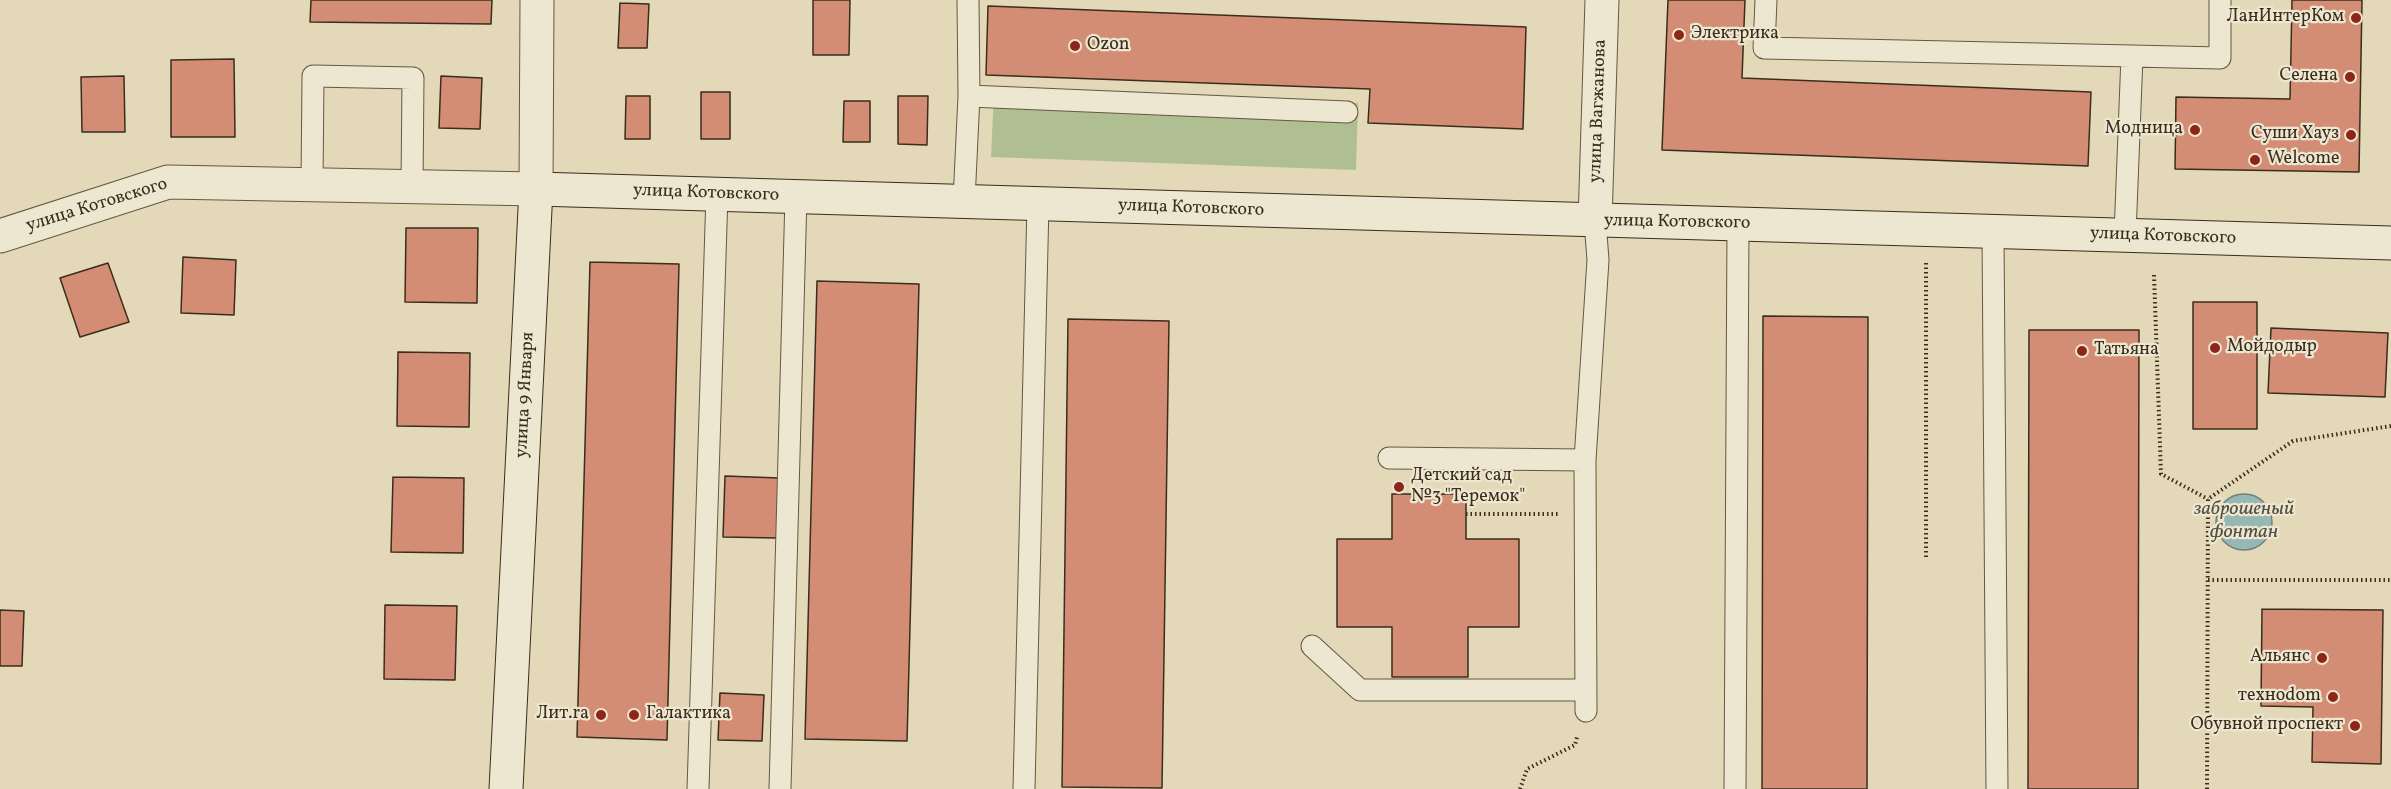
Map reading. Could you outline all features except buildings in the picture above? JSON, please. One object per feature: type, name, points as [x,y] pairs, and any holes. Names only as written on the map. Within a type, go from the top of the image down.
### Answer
[{"type":"street","name":"улица 9 Января","points":[[506,789],[536,189],[537,0]]},
{"type":"street","name":"улица Вагжанова","points":[[1595,221],[1602,0]]},
{"type":"street","name":"улица Котовского","points":[[0,236],[168,182],[796,196],[2391,243]]},
{"type":"lane","points":[[964,201],[969,96],[968,0]]},
{"type":"lane","points":[[1766,0],[1764,48],[2220,58],[2220,0]]},
{"type":"lane","points":[[2125,236],[2132,56]]},
{"type":"lane","points":[[312,185],[313,76],[413,78],[412,187]]},
{"type":"lane","points":[[969,96],[1347,112]]},
{"type":"lane","points":[[698,789],[717,194]]},
{"type":"lane","points":[[780,789],[796,196]]},
{"type":"lane","points":[[1024,789],[1038,204]]},
{"type":"lane","points":[[1312,646],[1360,690],[1586,700],[1585,460],[1598,260],[1595,221]]},
{"type":"lane","points":[[1735,789],[1738,224]]},
{"type":"lane","points":[[1993,232],[1997,789]]},
{"type":"lane","points":[[1389,459],[1585,460]]},
{"type":"path","points":[[1926,230],[1926,558]]},
{"type":"path","points":[[2154,275],[2161,474],[2208,499]]},
{"type":"path","points":[[2208,499],[2293,441],[2391,426]]},
{"type":"path","points":[[2207,789],[2208,499]]},
{"type":"path","points":[[1466,514],[1557,514],[1585,517]]},
{"type":"path","points":[[2208,580],[2391,580]]},
{"type":"path","points":[[1520,789],[1527,769],[1575,746],[1586,700]]},
{"type":"green space","points":[[994,91],[1358,103],[1356,170],[991,157]]},
{"type":"water","name":"заброшеный фонтан","points":[[2244,494],[2259,499],[2267,507],[2272,522],[2267,537],[2259,545],[2244,550],[2229,545],[2221,537],[2216,522],[2221,507],[2229,499]]},
{"type":"place","name":"ЛанИнтерКом","points":[[2356,18]]},
{"type":"place","name":"Электрика","points":[[1679,35]]},
{"type":"place","name":"Ozon","points":[[1075,46]]},
{"type":"place","name":"Селена","points":[[2350,77]]},
{"type":"place","name":"Модница","points":[[2195,130]]},
{"type":"place","name":"Суши Хауз","points":[[2351,135]]},
{"type":"place","name":"Welcome","points":[[2255,160]]},
{"type":"place","name":"Мойдодыр","points":[[2215,348]]},
{"type":"place","name":"Татьяна","points":[[2082,351]]},
{"type":"place","name":"Детский сад №3 \"Теремок\"","points":[[1399,487]]},
{"type":"place","name":"Альянс","points":[[2322,658]]},
{"type":"place","name":"техноdom","points":[[2333,697]]},
{"type":"place","name":"Лит.ra","points":[[601,715]]},
{"type":"place","name":"Галактика","points":[[634,715]]},
{"type":"place","name":"Обувной проспект","points":[[2355,726]]}]
